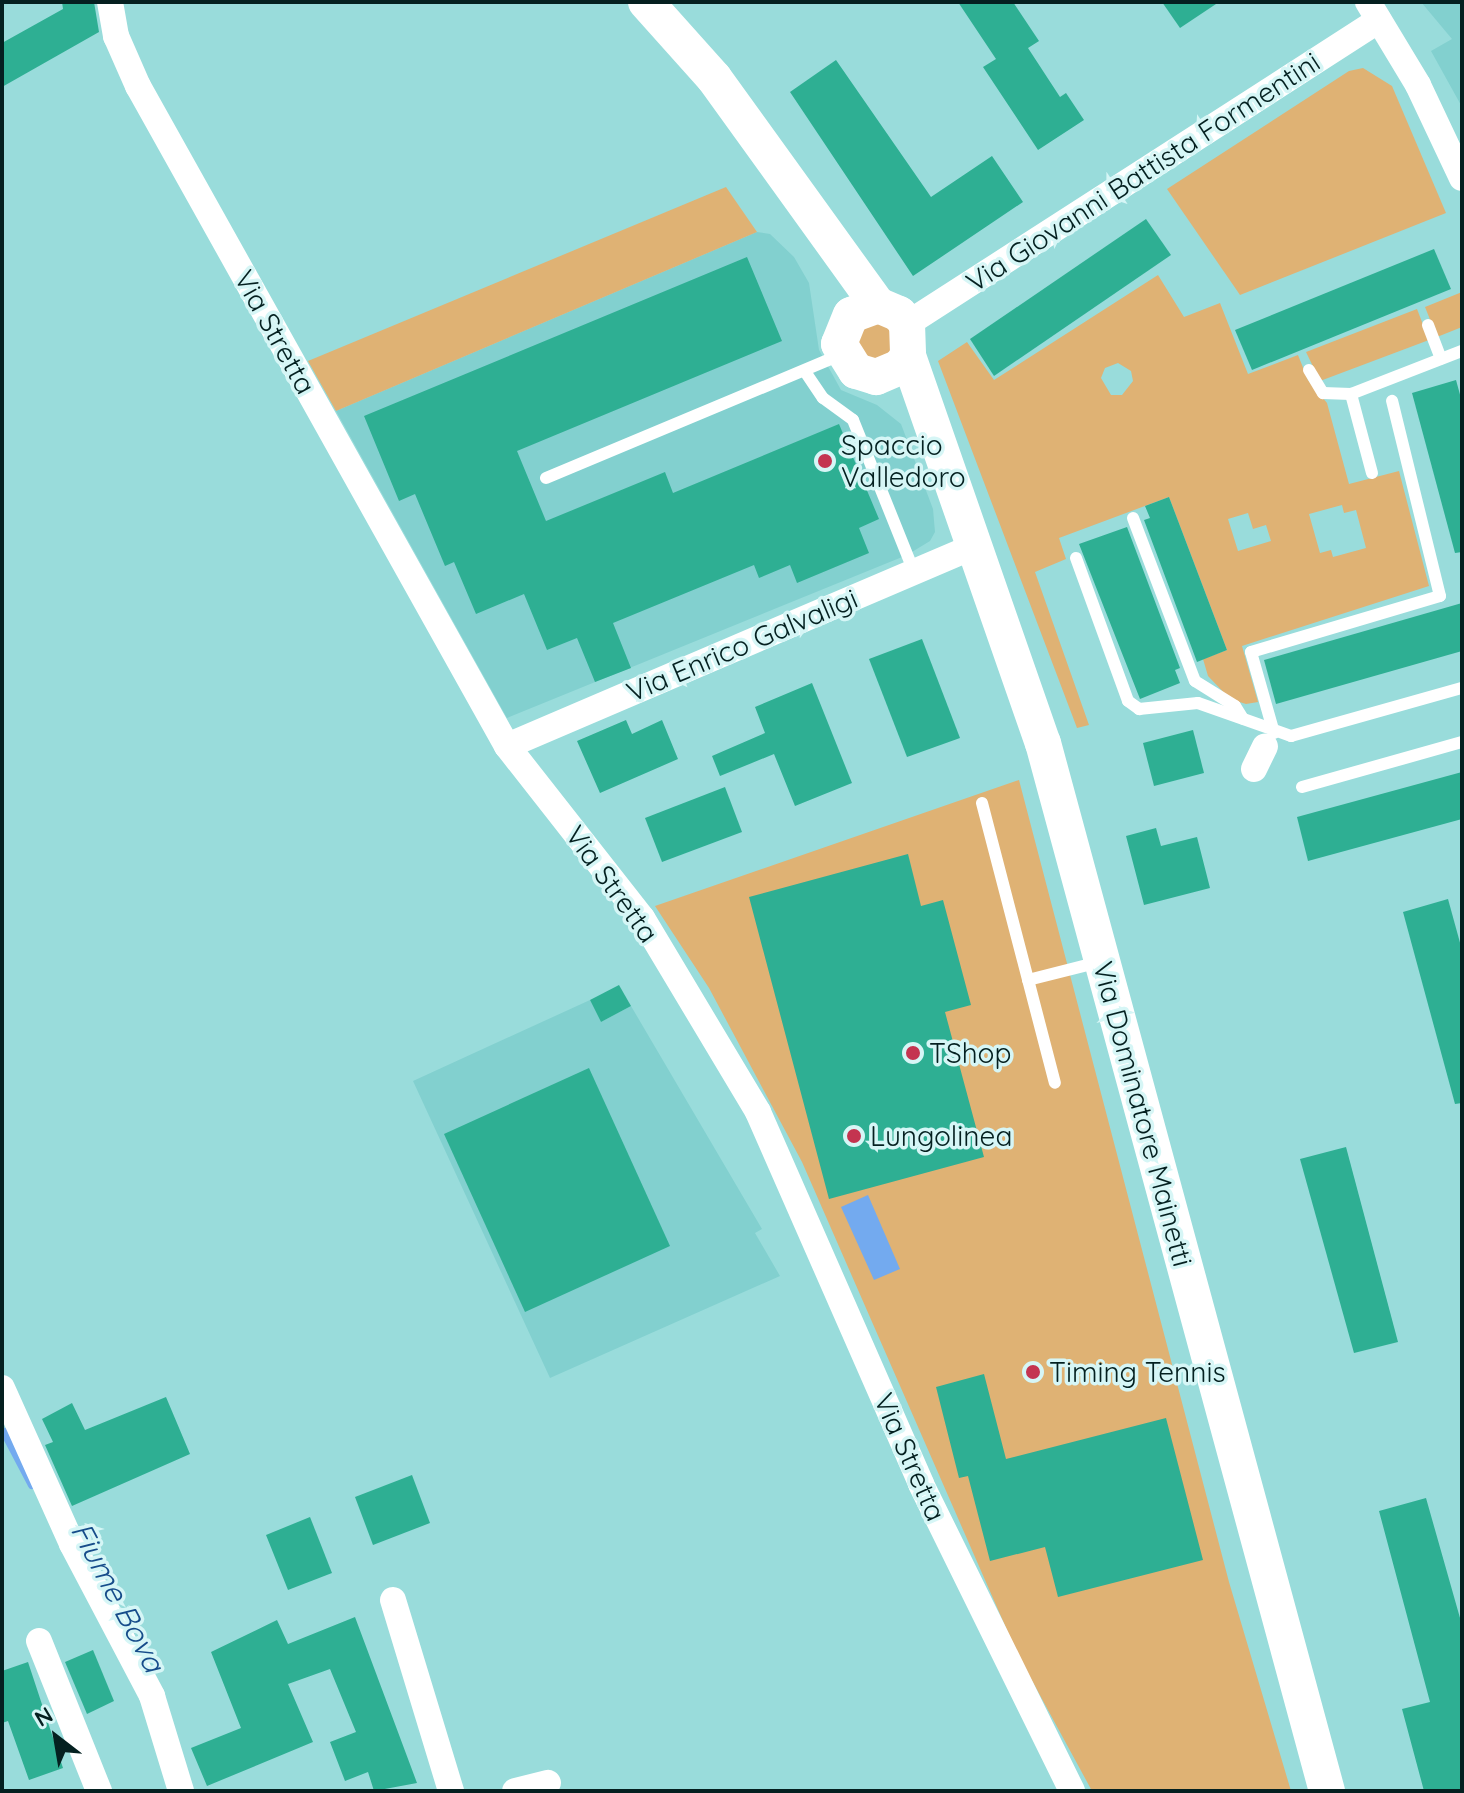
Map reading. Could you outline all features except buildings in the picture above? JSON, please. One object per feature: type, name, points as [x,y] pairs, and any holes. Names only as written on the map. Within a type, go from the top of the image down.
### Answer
[{"type":"street","name":"Via Stretta","points":[[110,2],[116,36],[138,86],[507,746],[642,918],[731,1049],[921,1484],[1072,1791]]},
{"type":"street","name":"Via Dominatore Mainetti","points":[[646,2],[714,78],[897,328],[936,445],[977,545],[1043,743],[1327,1791]]},
{"type":"street","points":[[1373,11],[1418,85],[1462,178]]},
{"type":"street","name":"Via Giovanni Battista Formentini","points":[[897,328],[1373,11]]},
{"type":"street","name":"Via Dominatore Mainetti","points":[[824,229],[843,338],[856,371],[876,377],[936,445]]},
{"type":"street","points":[[843,338],[858,309],[897,328],[889,374],[876,377]]},
{"type":"street","name":"Via Enrico Galvaligi","points":[[507,746],[977,545]]},
{"type":"street","points":[[3,1396],[72,1544],[152,1696],[181,1791]]},
{"type":"street","points":[[393,1600],[451,1791]]},
{"type":"street","points":[[39,1641],[99,1791]]},
{"type":"street","points":[[515,1791],[548,1783]]},
{"type":"lane","points":[[1428,325],[1441,359]]},
{"type":"lane","points":[[546,478],[806,373],[843,338]]},
{"type":"lane","points":[[1309,370],[1323,393],[1351,394],[1462,351]]},
{"type":"lane","points":[[806,373],[823,398],[853,420],[914,572]]},
{"type":"lane","points":[[1351,394],[1372,473]]},
{"type":"lane","points":[[1264,749],[1251,652],[1440,596],[1392,401]]},
{"type":"lane","points":[[1133,518],[1195,681],[1235,706],[1264,749]]},
{"type":"lane","points":[[1076,558],[1128,701],[1139,709],[1198,703],[1243,719]]},
{"type":"lane","points":[[1264,749],[1291,736],[1462,688]]},
{"type":"lane","points":[[1302,787],[1462,742]]},
{"type":"lane","points":[[982,803],[1055,1083]]},
{"type":"lane","points":[[1028,980],[1102,961]]},
{"type":"shaded area","points":[[1421,2],[1462,2],[1462,107],[1431,51],[1452,39]]},
{"type":"shaded area","points":[[1363,68],[1392,86],[1446,213],[1240,295],[1167,189],[1349,71]]},
{"type":"shaded area","points":[[726,187],[757,232],[336,411],[308,361]]},
{"type":"shaded area","points":[[757,232],[770,234],[794,257],[809,283],[819,350],[841,390],[877,405],[901,424],[933,509],[935,532],[930,541],[907,555],[507,718],[336,411]]},
{"type":"shaded area","points":[[1158,275],[1184,317],[1220,303],[1248,374],[1298,355],[1308,380],[1327,403],[1349,484],[1399,471],[1429,586],[1242,646],[1258,702],[1246,704],[1230,699],[1208,676],[1203,659],[1227,650],[1169,497],[1059,538],[1066,559],[1035,572],[1089,725],[1077,728],[938,361],[967,342],[994,380]],"holes":[[[1118,363],[1131,371],[1133,381],[1122,395],[1111,395],[1101,378],[1105,368]],[[1342,505],[1344,513],[1356,510],[1366,548],[1333,557],[1331,550],[1320,553],[1309,514]],[[1248,513],[1253,529],[1266,525],[1271,541],[1238,551],[1228,519]]]},
{"type":"shaded area","points":[[1462,292],[1462,327],[1437,337],[1425,307]]},
{"type":"shaded area","points":[[1417,309],[1429,340],[1320,381],[1306,352]]},
{"type":"shaded area","points":[[872,321],[890,327],[892,351],[876,361],[859,352],[857,333]]},
{"type":"shaded area","name":"Timing Tennis","points":[[1019,780],[1229,1582],[1291,1791],[1092,1791],[1017,1653],[802,1162],[709,988],[655,906]]},
{"type":"shaded area","points":[[590,1000],[601,1022],[631,1006],[762,1229],[755,1233],[780,1276],[550,1378],[413,1081]]},
{"type":"shaded area","points":[[868,1195],[900,1269],[874,1280],[841,1207]]},
{"type":"waterway","name":"Fiume Bova","points":[[4,1432],[32,1485]]},
{"type":"place","name":"Spaccio Valledoro","points":[[825,461]]},
{"type":"place","name":"TShop","points":[[913,1053]]},
{"type":"place","name":"Lungolinea","points":[[854,1136]]},
{"type":"place","name":"Timing Tennis","points":[[1033,1372]]}]
